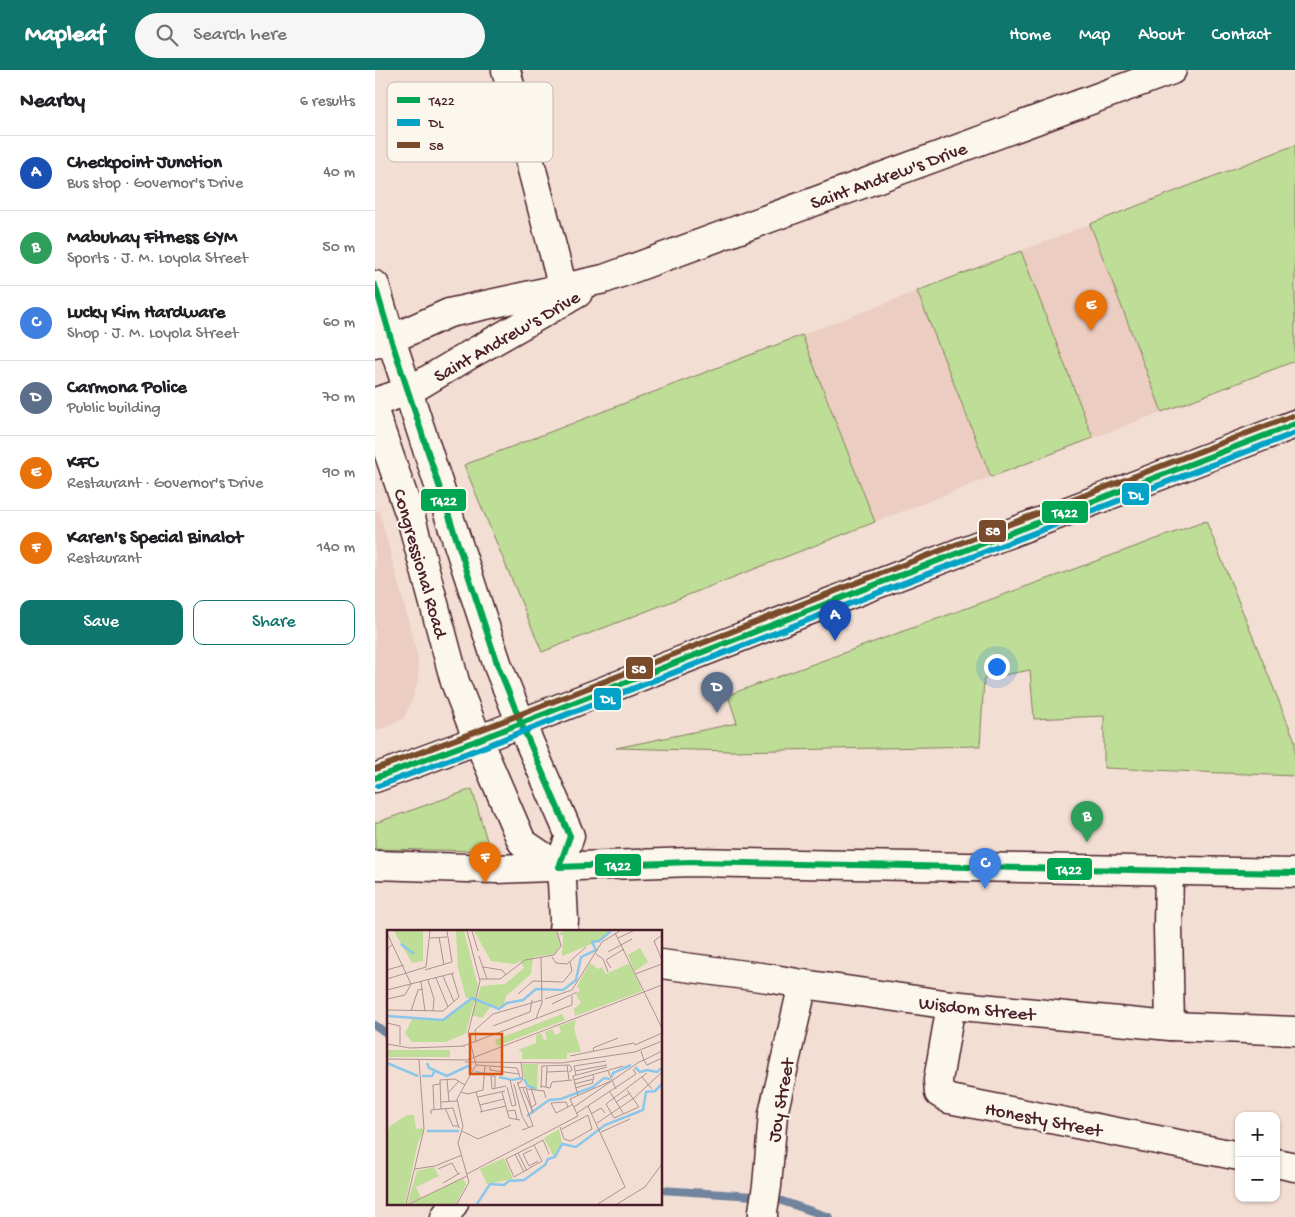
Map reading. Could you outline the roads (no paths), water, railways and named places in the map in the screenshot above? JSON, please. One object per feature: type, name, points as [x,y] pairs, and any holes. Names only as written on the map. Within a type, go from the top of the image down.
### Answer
[{"type":"main road","name":"Saint Andrew's Drive","points":[[375,402],[409,391],[471,354],[564,294],[1172,70]]},
{"type":"main road","points":[[530,162],[564,294]]},
{"type":"main road","name":"Congressional Road","points":[[375,285],[383,342],[409,391],[498,666],[569,836],[559,867],[522,842],[478,740],[455,682],[411,518],[375,414]]},
{"type":"main road","name":"Saint Andrew's Drive","points":[[383,342],[449,313],[564,294]]},
{"type":"main road","points":[[375,778],[478,740],[864,589],[1295,424]]},
{"type":"main road","points":[[375,865],[497,869],[691,862],[1295,873]]},
{"type":"main road","points":[[559,867],[565,920],[563,930]]},
{"type":"main road","points":[[1169,870],[1170,1026]]},
{"type":"main road","name":"Wisdom Street","points":[[663,964],[951,1005],[1170,1026],[1295,1031]]},
{"type":"main road","name":"Joy Street","points":[[764,1204],[773,1114],[803,984]]},
{"type":"main road","name":"Honesty Street","points":[[951,1005],[938,1080],[939,1093],[949,1099],[1235,1155]]},
{"type":"main road","points":[[1280,1164],[1295,1167]]},
{"type":"main road","points":[[445,1217],[454,1204]]},
{"type":"waterway","points":[[375,1025],[387,1034]]},
{"type":"waterway","points":[[663,1190],[776,1199],[829,1217]]},
{"type":"place","name":"KFC","points":[[1091,331]]},
{"type":"place","name":"Checkpoint Junction","points":[[835,641]]},
{"type":"place","name":"Carmona Police","points":[[717,713]]},
{"type":"place","name":"Mabuhay Fitness GYM","points":[[1087,842]]},
{"type":"place","name":"Karen's Special Binalot","points":[[485,883]]},
{"type":"place","name":"Lucky Kim Hardware","points":[[985,889]]}]
